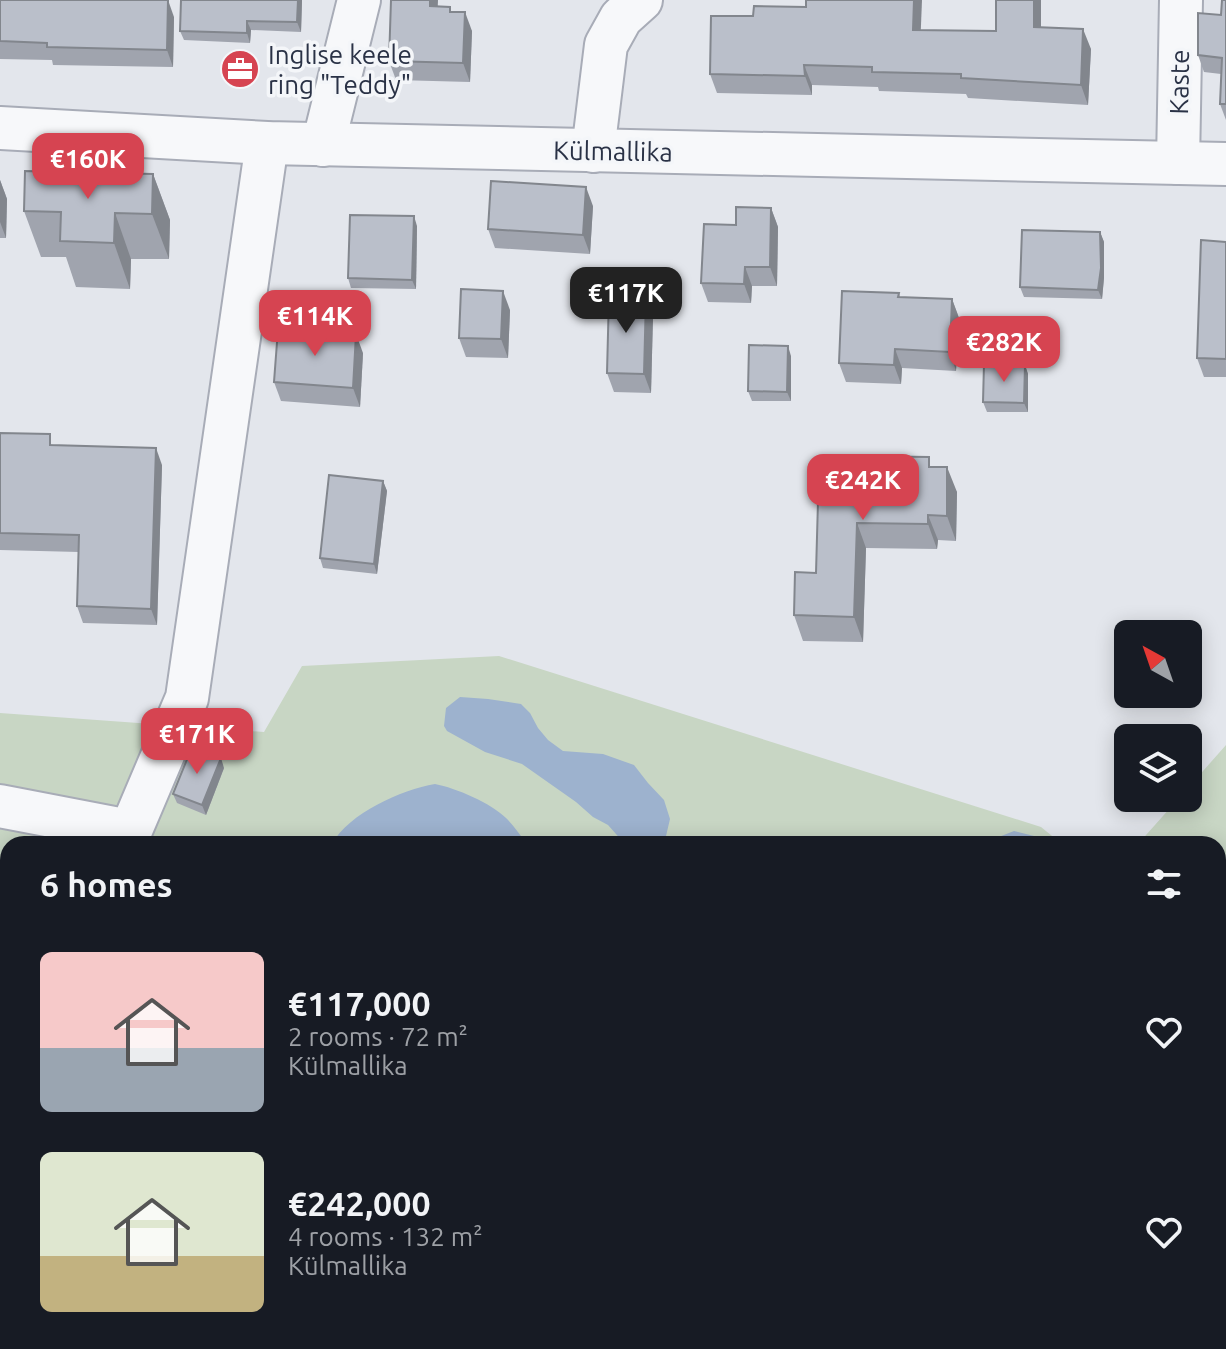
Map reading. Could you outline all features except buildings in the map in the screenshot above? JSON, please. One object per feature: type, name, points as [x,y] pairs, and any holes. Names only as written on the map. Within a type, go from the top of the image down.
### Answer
[{"type":"street","points":[[323,145],[359,0]]},
{"type":"street","points":[[593,151],[606,45],[621,18],[641,0]]},
{"type":"street","name":"Kaste","points":[[1178,163],[1181,0]]},
{"type":"street","name":"Külmallika","points":[[0,128],[323,145],[1226,164]]},
{"type":"street","points":[[129,836],[187,698],[267,143]]},
{"type":"street","points":[[0,806],[120,836]]},
{"type":"green space","points":[[499,656],[1041,827],[1052,836],[0,836],[0,713],[264,732],[302,666]]},
{"type":"green space","points":[[1226,745],[1226,836],[1145,836],[1167,812],[1202,812],[1202,772]]},
{"type":"water","points":[[460,697],[521,704],[548,740],[563,751],[603,754],[634,765],[664,800],[670,819],[666,836],[618,836],[608,825],[522,764],[485,752],[447,731],[444,726],[446,708]]},
{"type":"water","points":[[435,784],[463,793],[492,807],[521,836],[338,836],[363,813],[407,792]]},
{"type":"water","points":[[1014,831],[1034,836],[1001,836]]},
{"type":"place","name":"Inglise keele ring \"Teddy\"","points":[[240,69]]}]
